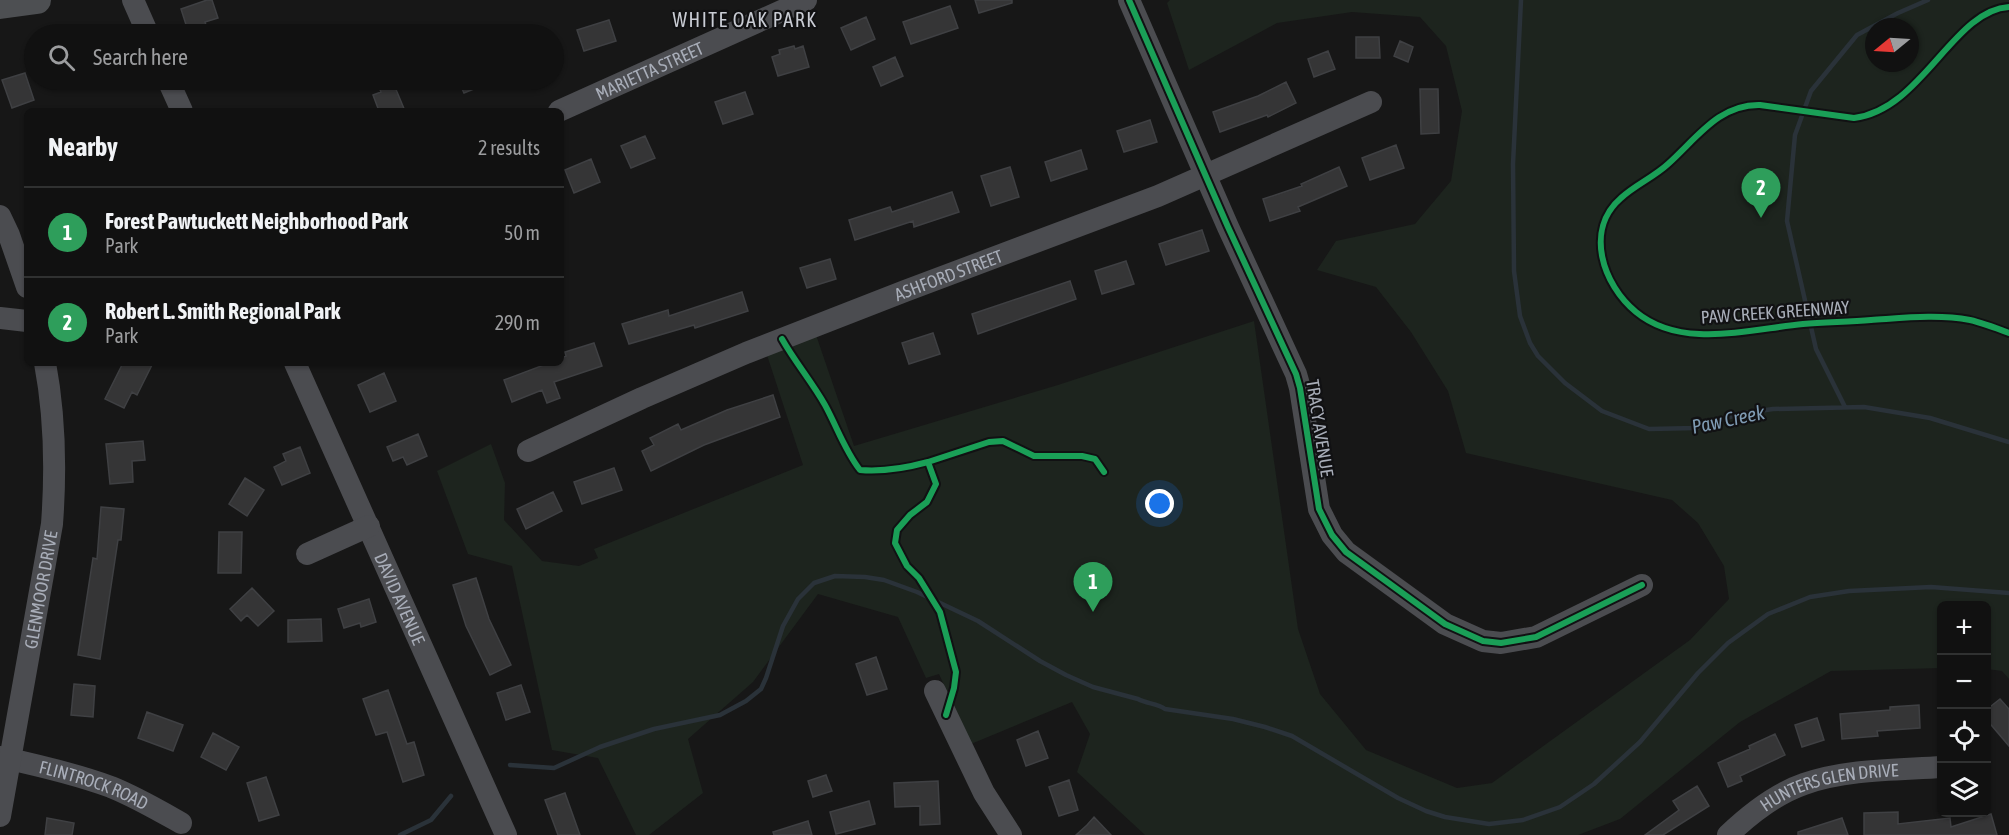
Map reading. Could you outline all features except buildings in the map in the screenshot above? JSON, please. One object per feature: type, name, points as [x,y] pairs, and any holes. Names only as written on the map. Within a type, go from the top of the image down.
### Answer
[{"type":"main road","points":[[0,5],[36,0]]},
{"type":"street","points":[[133,0],[144,24]]},
{"type":"street","name":"MARIETTA STREET","points":[[564,109],[806,0]]},
{"type":"street","name":"TRACY AVENUE","points":[[1129,0],[1296,374],[1319,509],[1332,535],[1346,552],[1445,624],[1483,641],[1501,643],[1536,637],[1642,585]]},
{"type":"street","points":[[173,90],[181,108]]},
{"type":"street","name":"ASHFORD STREET","points":[[528,451],[746,353],[1158,196],[1371,102]]},
{"type":"street","points":[[0,216],[24,278]]},
{"type":"street","points":[[0,318],[24,321]]},
{"type":"street","name":"GLENMOOR DRIVE","points":[[0,816],[5,758],[52,524],[55,481],[53,424],[45,366]]},
{"type":"street","name":"DAVID AVENUE","points":[[296,366],[506,835]]},
{"type":"street","points":[[308,555],[369,526]]},
{"type":"street","points":[[935,691],[984,793],[1011,835]]},
{"type":"street","name":"FLINTROCK ROAD","points":[[5,758],[88,779],[113,788],[181,823]]},
{"type":"street","name":"HUNTERS GLEN DRIVE","points":[[1728,835],[1759,808],[1804,784],[1840,774],[1937,767]]},
{"type":"shaded area","points":[[1170,0],[2009,0],[2009,679],[2002,671],[1991,670],[1991,601],[1937,601],[1937,668],[1831,671],[1740,722],[1620,819],[1578,835],[1145,835],[1077,772],[1090,734],[1072,702],[971,744],[939,674],[926,678],[898,617],[818,594],[753,682],[688,739],[703,793],[649,835],[636,835],[598,758],[552,750],[512,566],[468,554],[437,471],[491,444],[505,483],[504,520],[542,561],[579,566],[598,558],[594,549],[803,465],[766,352],[815,332],[854,446],[1058,385],[1254,321],[1298,629],[1320,694],[1366,750],[1457,788],[1492,783],[1690,640],[1729,599],[1724,566],[1698,523],[1672,500],[1466,453],[1448,391],[1411,332],[1376,287],[1317,270],[1336,241],[1415,224],[1451,181],[1462,111],[1446,46],[1420,17],[1352,12],[1277,23],[1189,70],[1167,3]]},
{"type":"waterway","name":"Paw Creek","points":[[1521,0],[1513,164],[1514,271],[1520,316],[1530,343],[1538,356],[1565,383],[1602,411],[1649,429],[1696,428],[1739,414],[1773,409],[1864,407],[1930,418],[2009,442]]},
{"type":"waterway","points":[[1845,407],[1816,349],[1787,221],[1795,135],[1811,91],[1857,35],[1928,0]]},
{"type":"waterway","points":[[510,765],[554,768],[600,747],[654,729],[720,715],[746,701],[761,689],[783,626],[798,599],[814,583],[835,576],[865,577],[884,580],[917,592],[978,621],[1040,661],[1093,687],[1165,709],[1233,719],[1292,736],[1398,798],[1426,811],[1445,817],[1489,824],[1523,820],[1560,807],[1594,784],[1640,742],[1698,673],[1728,643],[1768,614],[1810,597],[1849,591],[1931,587],[2009,593]]},
{"type":"waterway","points":[[400,835],[431,820],[451,796]]},
{"type":"cycle path","points":[[1129,0],[1228,227],[1296,374],[1319,509],[1332,535],[1346,552],[1445,624],[1483,641],[1501,643],[1536,637],[1642,585]]},
{"type":"cycle path","name":"PAW CREEK GREENWAY","points":[[2009,7],[1989,12],[1971,24],[1899,98],[1878,111],[1854,118],[1760,105],[1745,106],[1721,116],[1709,124],[1663,169],[1621,198],[1610,211],[1603,226],[1601,241],[1602,257],[1607,273],[1624,301],[1654,324],[1674,331],[1717,334],[1811,323],[1933,317],[1970,320],[2009,333]]},
{"type":"cycle path","points":[[782,339],[820,397],[845,447],[860,470],[894,469],[928,462],[936,484],[927,502],[910,515],[897,530],[895,543],[907,566],[919,578],[940,612],[956,672],[946,715]]},
{"type":"cycle path","points":[[928,462],[989,442],[1003,441],[1034,456],[1082,456],[1095,459],[1104,472]]},
{"type":"place","name":"Robert L. Smith Regional Park","points":[[1761,218]]},
{"type":"place","name":"Forest Pawtuckett Neighborhood Park","points":[[1093,612]]},
{"type":"district","name":"WHITE OAK PARK","points":[[745,19]]}]
